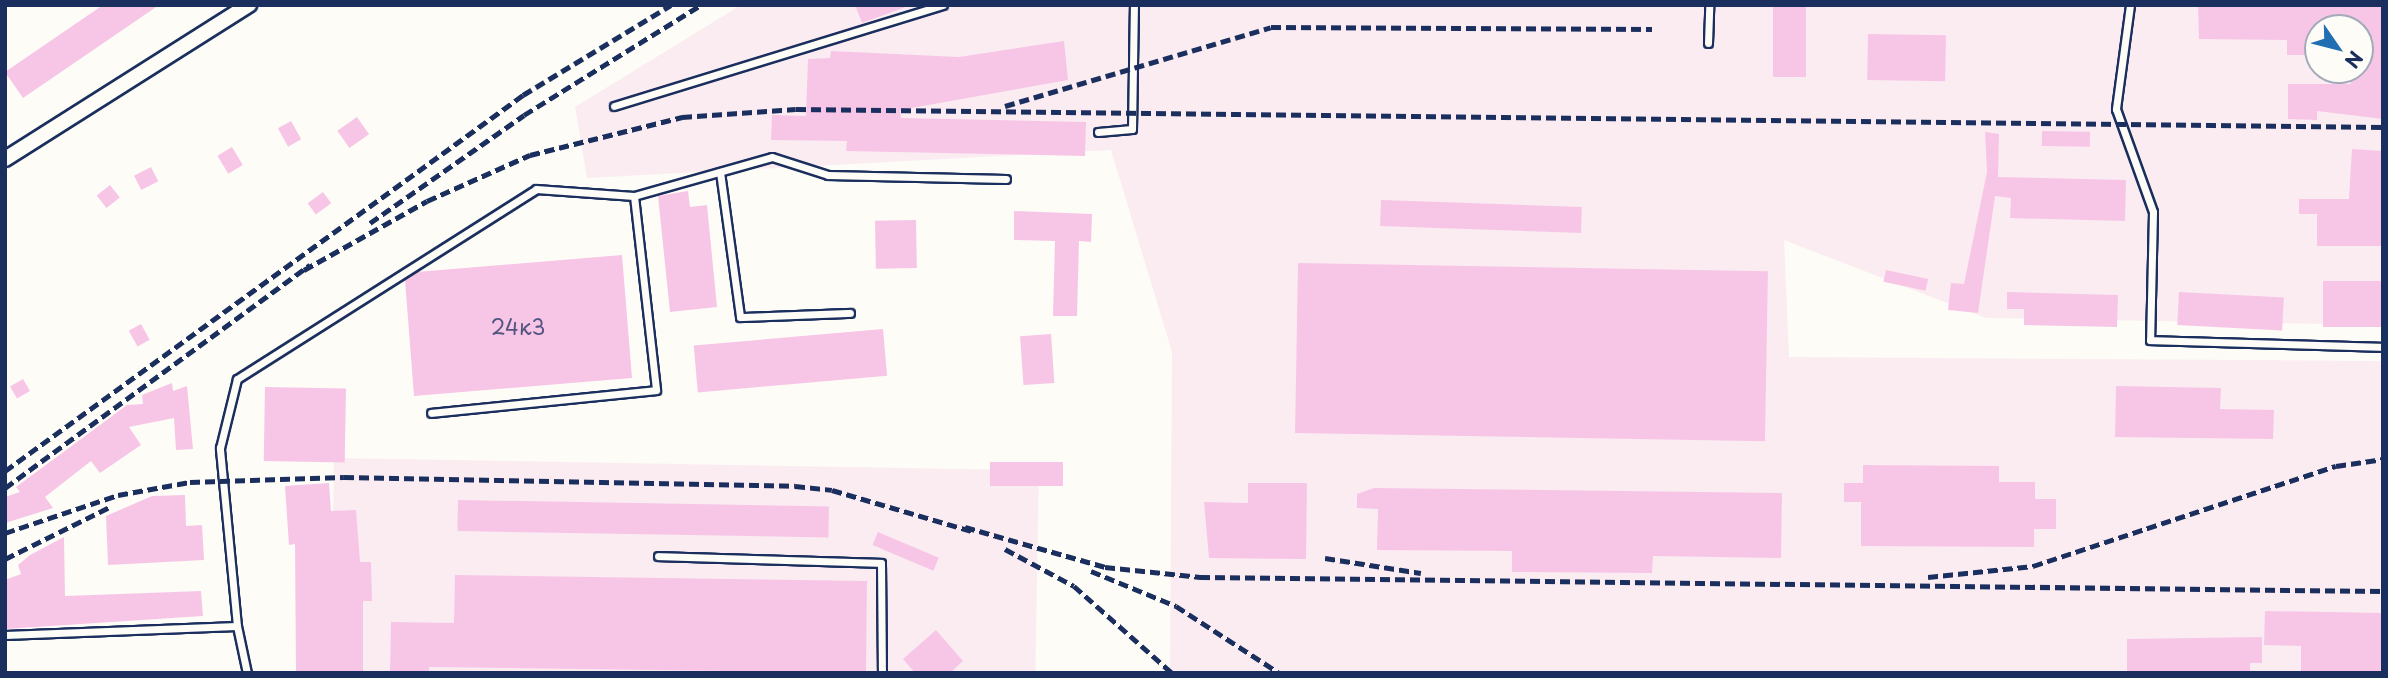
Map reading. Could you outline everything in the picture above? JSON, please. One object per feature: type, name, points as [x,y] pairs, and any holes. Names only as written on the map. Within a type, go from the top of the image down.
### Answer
[{"type":"street","points":[[5,159],[249,5]]},
{"type":"lane","points":[[614,106],[943,5]]},
{"type":"lane","points":[[1098,132],[1132,129],[1134,5]]},
{"type":"lane","points":[[1708,43],[1709,5]]},
{"type":"lane","points":[[2130,5],[2116,109],[2153,212],[2150,340],[2383,347]]},
{"type":"lane","points":[[247,673],[237,626],[220,448],[237,379],[536,190],[634,196],[772,157],[828,175],[1006,179]]},
{"type":"lane","points":[[720,172],[740,317],[850,313]]},
{"type":"lane","points":[[431,413],[656,390],[634,196]]},
{"type":"lane","points":[[657,556],[881,563],[882,673]]},
{"type":"lane","points":[[5,635],[237,626]]},
{"type":"shaded area","points":[[741,5],[2383,5],[2383,325],[1986,318],[1784,240],[1789,357],[2383,361],[2383,673],[1170,673],[1172,352],[1111,150],[587,178],[575,107]]},
{"type":"shaded area","points":[[334,458],[1039,470],[1035,673],[330,673]]},
{"type":"building","points":[[103,5],[159,5],[23,98],[5,72]]},
{"type":"building","points":[[855,5],[911,5],[862,23]]},
{"type":"building","points":[[1773,5],[1806,5],[1806,77],[1773,77]]},
{"type":"building","points":[[2198,5],[2383,6],[2383,119],[2317,111],[2317,120],[2288,119],[2288,84],[2374,84],[2374,14],[2304,14],[2304,55],[2287,55],[2287,40],[2199,39]]},
{"type":"building","points":[[1868,34],[1946,35],[1945,81],[1867,80]]},
{"type":"building","points":[[1064,41],[1068,80],[900,110],[901,118],[1086,122],[1085,156],[846,151],[847,141],[771,140],[772,115],[806,116],[808,59],[830,58],[831,51],[959,57]]},
{"type":"building","points":[[357,117],[369,134],[349,148],[337,131]]},
{"type":"building","points":[[291,121],[301,139],[288,147],[278,128]]},
{"type":"building","points":[[2042,131],[2090,132],[2090,147],[2042,146]]},
{"type":"building","points":[[1985,132],[1999,134],[1998,177],[2126,180],[2125,221],[2010,218],[2011,198],[1995,196],[1978,313],[1948,310],[1951,283],[1964,284],[1987,172]]},
{"type":"building","points":[[232,147],[243,165],[228,174],[217,156]]},
{"type":"building","points":[[2352,149],[2383,151],[2383,246],[2317,246],[2317,214],[2299,214],[2299,199],[2349,199]]},
{"type":"building","points":[[151,167],[158,181],[141,190],[134,176]]},
{"type":"building","points":[[110,185],[120,198],[106,208],[97,195]]},
{"type":"building","points":[[688,191],[690,207],[707,205],[717,307],[670,312],[658,196]]},
{"type":"building","points":[[323,192],[331,203],[316,214],[308,203]]},
{"type":"building","points":[[1381,200],[1582,207],[1581,233],[1380,226]]},
{"type":"building","points":[[1014,211],[1092,214],[1091,242],[1079,241],[1077,316],[1053,316],[1055,241],[1014,240]]},
{"type":"building","points":[[916,220],[917,268],[876,269],[875,221]]},
{"type":"building","points":[[622,255],[632,378],[414,396],[405,280],[416,272]]},
{"type":"building","points":[[1298,263],[1768,271],[1765,441],[1295,433]]},
{"type":"building","points":[[1886,270],[1928,279],[1926,291],[1884,282]]},
{"type":"building","points":[[2323,281],[2383,281],[2383,327],[2323,327]]},
{"type":"building","points":[[2007,292],[2118,295],[2117,327],[2024,325],[2024,309],[2007,309]]},
{"type":"building","points":[[2179,292],[2284,297],[2282,330],[2177,325]]},
{"type":"building","points":[[141,324],[150,340],[137,347],[129,331]]},
{"type":"building","points":[[883,329],[887,376],[698,392],[694,346]]},
{"type":"building","points":[[1051,334],[1054,383],[1023,385],[1020,336]]},
{"type":"building","points":[[23,379],[30,391],[17,399],[10,386]]},
{"type":"building","points":[[172,383],[173,391],[187,386],[193,449],[176,450],[174,418],[129,427],[141,445],[100,473],[91,461],[45,497],[53,508],[5,523],[5,497],[20,492],[16,487],[127,405],[143,404],[142,395]]},
{"type":"building","points":[[2116,386],[2221,388],[2220,409],[2274,410],[2273,439],[2115,437]]},
{"type":"building","points":[[265,387],[346,388],[345,462],[264,461]]},
{"type":"building","points":[[990,462],[1063,462],[1063,486],[990,486]]},
{"type":"building","points":[[1863,465],[1999,466],[1999,482],[2035,482],[2035,499],[2056,499],[2056,529],[2034,529],[2034,547],[1861,546],[1861,502],[1844,502],[1844,483],[1863,483]]},
{"type":"building","points":[[329,483],[331,511],[356,510],[360,562],[371,562],[372,601],[363,601],[363,673],[296,673],[295,544],[289,545],[285,486]]},
{"type":"building","points":[[1248,483],[1307,483],[1306,559],[1209,558],[1204,502],[1248,503]]},
{"type":"building","points":[[1374,488],[1782,493],[1781,558],[1653,556],[1652,573],[1512,572],[1512,551],[1377,550],[1378,509],[1357,508],[1357,494]]},
{"type":"building","points":[[185,495],[186,526],[202,525],[204,560],[108,565],[106,516],[152,496]]},
{"type":"building","points":[[458,500],[829,506],[828,537],[457,531]]},
{"type":"building","points":[[878,532],[939,558],[933,571],[873,545]]},
{"type":"building","points":[[64,537],[65,596],[201,591],[203,616],[5,629],[5,580],[21,574],[18,565],[30,555]]},
{"type":"building","points":[[455,575],[867,581],[866,673],[429,667],[429,673],[390,673],[391,622],[454,623]]},
{"type":"building","points":[[2265,611],[2383,613],[2383,673],[2301,673],[2301,646],[2264,645]]},
{"type":"building","points":[[936,630],[963,661],[950,673],[915,673],[903,659]]},
{"type":"building","points":[[2262,637],[2262,663],[2250,663],[2250,673],[2127,672],[2127,639]]},
{"type":"railway","points":[[5,471],[523,95],[671,5]]},
{"type":"railway","points":[[370,223],[524,115],[701,5]]},
{"type":"railway","points":[[1005,106],[1271,27],[1652,29]]},
{"type":"railway","points":[[304,270],[427,201],[530,155],[682,117],[796,109],[2383,127]]},
{"type":"railway","points":[[5,488],[310,265]]},
{"type":"railway","points":[[1928,577],[2033,566],[2336,466],[2383,459]]},
{"type":"railway","points":[[5,533],[118,495],[190,482],[344,477],[795,486],[832,490],[971,531]]},
{"type":"railway","points":[[5,559],[112,506]]},
{"type":"railway","points":[[965,527],[1105,567],[1200,577],[2383,591]]},
{"type":"railway","points":[[1005,549],[1074,586],[1172,673]]},
{"type":"railway","points":[[1325,558],[1421,573]]},
{"type":"railway","points":[[1091,571],[1176,606],[1279,673]]}]
